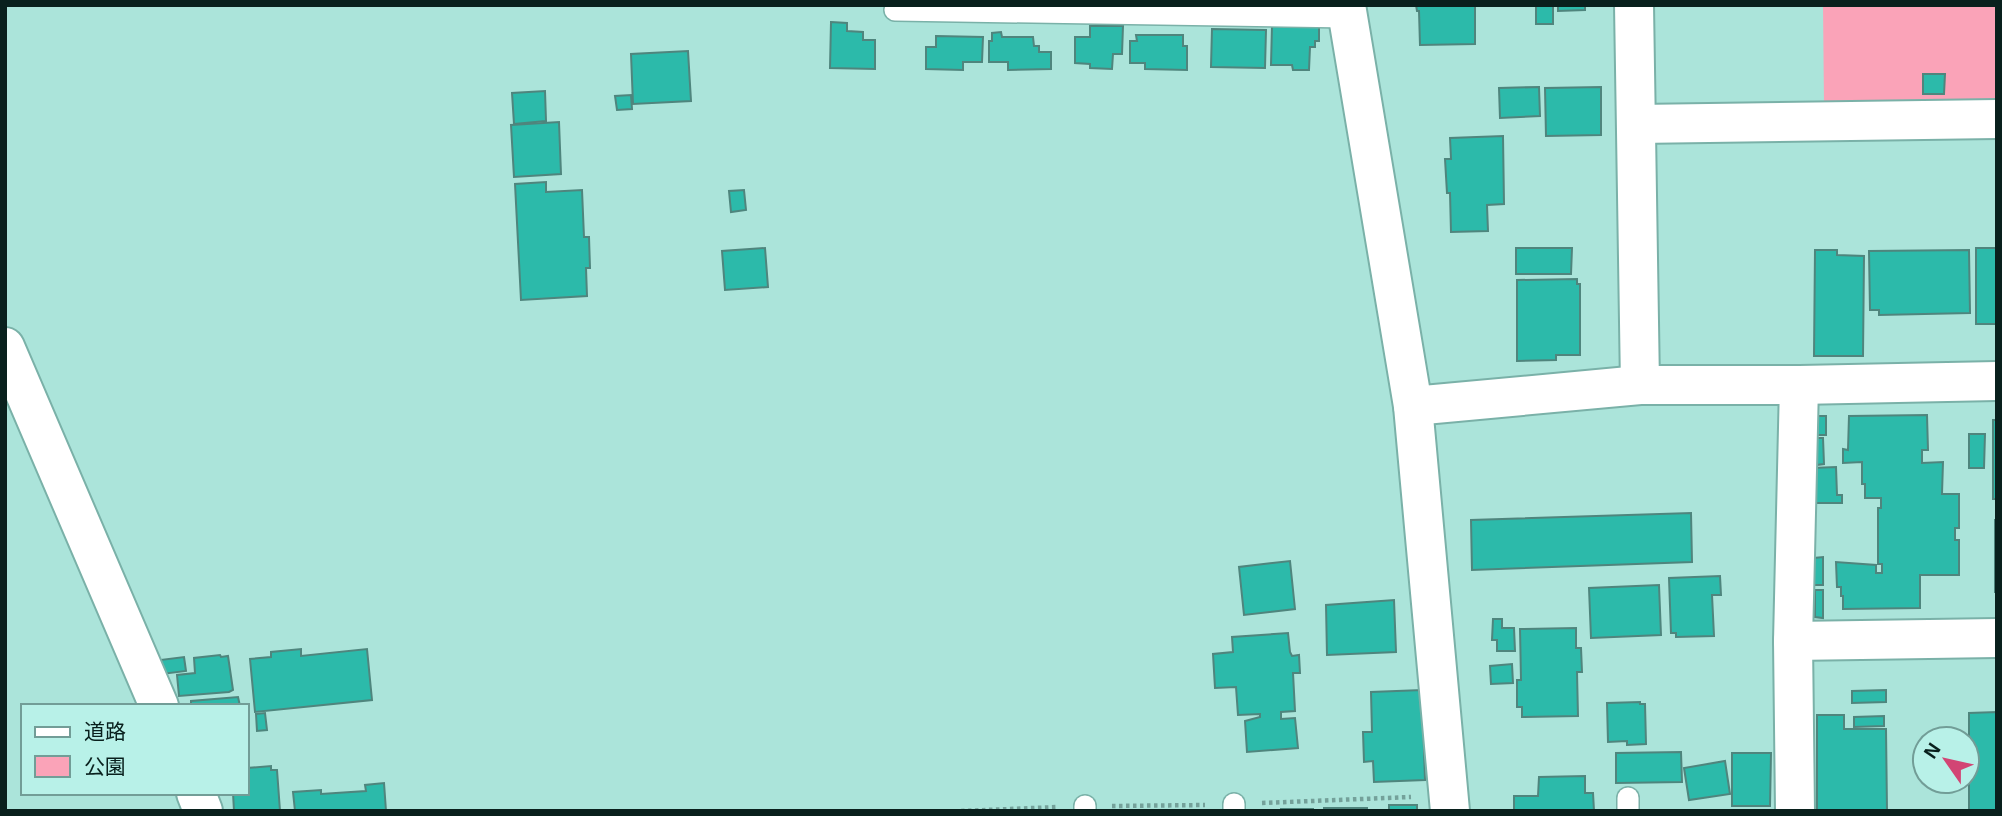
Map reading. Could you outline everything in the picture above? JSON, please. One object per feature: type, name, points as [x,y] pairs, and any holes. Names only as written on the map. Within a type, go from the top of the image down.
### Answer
[{"type":"street","points":[[1634,5],[1640,385]]},
{"type":"street","points":[[1347,11],[1413,406],[1450,811]]},
{"type":"street","points":[[1637,124],[1997,119]]},
{"type":"street","points":[[5,347],[158,704]]},
{"type":"street","points":[[1413,406],[1640,385],[1997,381]]},
{"type":"street","points":[[1796,811],[1793,641],[1798,385]]},
{"type":"street","points":[[1793,641],[1997,638]]},
{"type":"lane","points":[[895,10],[1347,11]]},
{"type":"green space","points":[[1823,5],[1997,5],[1997,102],[1824,105]]},
{"type":"building","points":[[1416,5],[1475,5],[1475,44],[1420,45],[1419,11]]},
{"type":"building","points":[[1536,5],[1553,5],[1553,24],[1536,24]]},
{"type":"building","points":[[1558,5],[1585,5],[1585,10],[1558,11]]},
{"type":"building","points":[[831,22],[847,23],[847,31],[863,32],[863,40],[875,40],[875,69],[830,68]]},
{"type":"building","points":[[1090,26],[1123,26],[1122,54],[1113,54],[1112,69],[1090,68],[1090,64],[1075,63],[1075,37],[1090,37]]},
{"type":"building","points":[[1272,26],[1319,26],[1319,41],[1315,41],[1315,47],[1310,47],[1309,70],[1293,70],[1292,65],[1271,65]]},
{"type":"building","points":[[1212,29],[1266,30],[1265,68],[1211,67]]},
{"type":"building","points":[[1001,32],[1002,37],[1033,37],[1034,46],[1039,46],[1039,52],[1051,52],[1051,69],[1008,70],[1008,62],[989,62],[989,41],[992,41],[992,33]]},
{"type":"building","points":[[1136,35],[1183,35],[1183,46],[1187,46],[1187,70],[1145,69],[1145,63],[1130,63],[1130,41],[1137,41]]},
{"type":"building","points":[[936,36],[983,37],[982,62],[963,62],[963,70],[926,69],[926,47],[936,47]]},
{"type":"building","points":[[688,51],[691,101],[633,104],[631,54]]},
{"type":"building","points":[[1923,74],[1945,74],[1944,94],[1923,94]]},
{"type":"building","points":[[1539,87],[1540,116],[1500,118],[1499,88]]},
{"type":"building","points":[[1601,87],[1601,135],[1546,136],[1545,88]]},
{"type":"building","points":[[545,91],[546,121],[514,124],[512,93]]},
{"type":"building","points":[[631,95],[632,109],[617,110],[615,96]]},
{"type":"building","points":[[559,122],[561,174],[514,177],[511,125]]},
{"type":"building","points":[[1503,136],[1504,204],[1487,205],[1488,231],[1451,232],[1450,193],[1447,193],[1445,159],[1451,159],[1450,138]]},
{"type":"building","points":[[546,182],[546,192],[582,190],[584,237],[589,237],[587,296],[521,300],[515,184]]},
{"type":"building","points":[[744,190],[746,210],[731,212],[729,191]]},
{"type":"building","points":[[765,248],[768,287],[725,290],[722,251]]},
{"type":"building","points":[[1516,248],[1572,248],[1571,274],[1516,274]]},
{"type":"building","points":[[1976,248],[1997,248],[1997,324],[1976,324]]},
{"type":"building","points":[[1815,250],[1837,250],[1837,255],[1864,256],[1863,356],[1814,356]]},
{"type":"building","points":[[1969,250],[1970,313],[1879,315],[1879,310],[1870,310],[1869,251]]},
{"type":"building","points":[[1577,279],[1577,284],[1580,284],[1580,355],[1556,355],[1556,360],[1517,361],[1517,280]]},
{"type":"building","points":[[1927,415],[1928,450],[1922,450],[1922,463],[1943,462],[1942,494],[1959,494],[1959,528],[1955,528],[1955,540],[1959,540],[1959,575],[1920,575],[1920,608],[1843,609],[1841,587],[1837,587],[1836,562],[1876,565],[1876,573],[1882,573],[1882,564],[1878,564],[1878,508],[1881,508],[1881,498],[1865,498],[1862,462],[1843,463],[1843,449],[1848,450],[1849,416]]},
{"type":"building","points":[[1810,416],[1826,416],[1826,435],[1810,435]]},
{"type":"building","points":[[1993,420],[1997,420],[1997,499],[1993,499]]},
{"type":"building","points":[[1969,434],[1985,434],[1984,468],[1969,468]]},
{"type":"building","points":[[1815,438],[1823,438],[1824,464],[1816,465]]},
{"type":"building","points":[[1836,467],[1837,495],[1842,495],[1842,503],[1813,503],[1812,468]]},
{"type":"building","points":[[1691,513],[1692,562],[1472,570],[1471,520]]},
{"type":"building","points":[[1997,520],[1997,592],[1995,592]]},
{"type":"building","points":[[1823,557],[1823,585],[1814,585],[1814,558]]},
{"type":"building","points":[[1290,561],[1295,609],[1244,615],[1239,567]]},
{"type":"building","points":[[1720,576],[1721,595],[1712,595],[1714,636],[1676,637],[1676,633],[1671,633],[1669,578]]},
{"type":"building","points":[[1659,585],[1661,635],[1591,638],[1589,588]]},
{"type":"building","points":[[1815,590],[1823,590],[1823,618],[1815,617]]},
{"type":"building","points":[[1394,600],[1396,652],[1327,655],[1326,605]]},
{"type":"building","points":[[1493,619],[1502,619],[1502,628],[1514,628],[1515,651],[1497,651],[1497,640],[1492,640]]},
{"type":"building","points":[[1576,628],[1576,648],[1581,648],[1582,672],[1577,672],[1578,716],[1522,717],[1522,707],[1517,707],[1517,680],[1521,680],[1520,629]]},
{"type":"building","points":[[1288,633],[1292,656],[1299,655],[1300,673],[1293,673],[1295,711],[1281,712],[1281,719],[1295,718],[1298,748],[1247,752],[1245,721],[1260,717],[1260,714],[1238,715],[1236,687],[1215,688],[1213,654],[1233,652],[1232,637]]},
{"type":"building","points":[[301,649],[301,656],[367,649],[372,700],[255,712],[250,659],[271,657],[271,652]]},
{"type":"building","points":[[228,656],[233,690],[179,696],[177,675],[195,673],[194,658]]},
{"type":"building","points":[[184,657],[186,671],[162,674],[160,660]]},
{"type":"building","points":[[1512,664],[1513,683],[1491,684],[1490,666]]},
{"type":"building","points":[[1422,690],[1425,780],[1374,782],[1373,761],[1364,762],[1363,732],[1372,732],[1371,692]]},
{"type":"building","points":[[1886,690],[1886,702],[1852,703],[1852,691]]},
{"type":"building","points":[[238,697],[240,704],[191,704],[191,701]]},
{"type":"building","points":[[1607,703],[1645,704],[1646,744],[1608,742]]},
{"type":"building","points":[[1997,712],[1997,811],[1969,811],[1969,795],[1981,795],[1981,725],[1969,725],[1969,713]]},
{"type":"building","points":[[265,713],[267,730],[257,731],[256,714]]},
{"type":"building","points":[[1817,715],[1844,715],[1844,729],[1886,729],[1887,811],[1817,811]]},
{"type":"building","points":[[1884,716],[1884,726],[1854,727],[1854,717]]},
{"type":"building","points":[[1681,752],[1682,782],[1616,783],[1616,753]]},
{"type":"building","points":[[1732,753],[1771,753],[1770,806],[1732,806]]},
{"type":"building","points":[[1725,761],[1730,794],[1689,800],[1684,768]]},
{"type":"building","points":[[271,766],[271,770],[277,770],[280,811],[234,811],[233,795],[248,795],[248,768]]},
{"type":"building","points":[[1585,776],[1585,793],[1593,793],[1594,811],[1514,811],[1514,796],[1538,796],[1539,777]]},
{"type":"building","points":[[384,783],[386,811],[295,811],[293,792],[321,790],[321,794],[366,791],[365,785]]},
{"type":"building","points":[[1389,805],[1417,805],[1417,811],[1389,811]]},
{"type":"building","points":[[1324,808],[1367,808],[1371,811],[1324,811]]},
{"type":"building","points":[[1313,809],[1313,811],[1281,811]]}]
